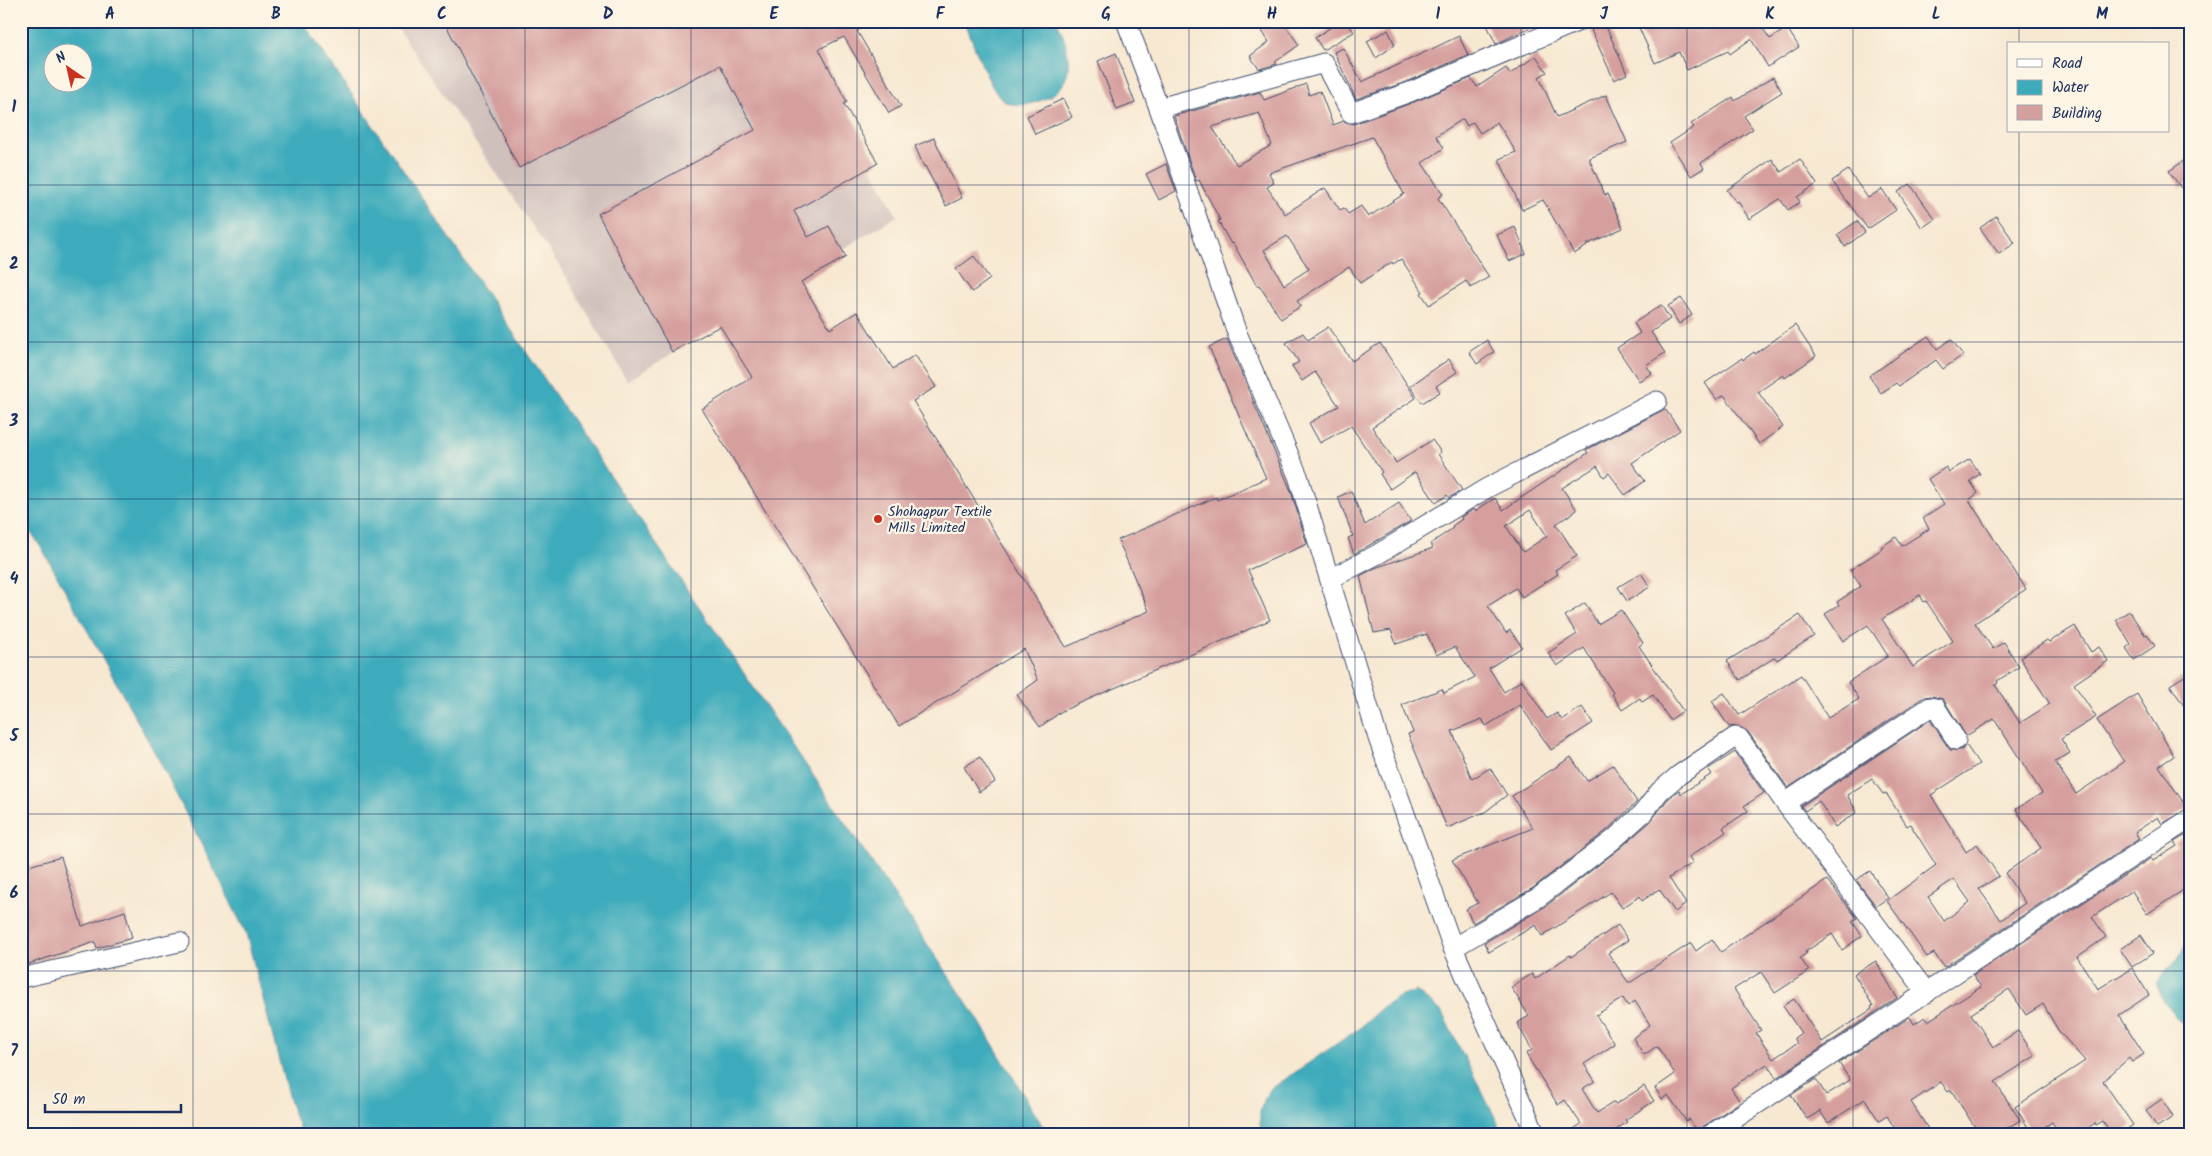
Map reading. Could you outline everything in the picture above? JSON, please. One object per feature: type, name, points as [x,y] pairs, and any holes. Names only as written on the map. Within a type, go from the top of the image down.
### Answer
[{"type":"street","points":[[1126,21],[1160,108],[1237,334],[1298,476],[1378,738],[1453,948],[1536,1135]]},
{"type":"street","points":[[1160,108],[1324,63],[1351,113],[1410,92],[1578,21]]},
{"type":"street","points":[[1330,579],[1378,554],[1487,488],[1656,401]]},
{"type":"street","points":[[1785,803],[1930,707],[1936,708],[1956,740]]},
{"type":"street","points":[[1453,948],[1516,912],[1545,892],[1621,833],[1642,814],[1660,790],[1731,738],[1739,738],[1785,803],[1927,993]]},
{"type":"street","points":[[1710,1135],[2191,818]]},
{"type":"street","points":[[21,978],[179,942]]},
{"type":"shaded area","points":[[393,21],[795,21],[897,216],[627,381],[563,271]]},
{"type":"water","points":[[21,21],[302,21],[976,1016],[1048,1135],[302,1135],[290,1103],[246,933],[161,764],[43,550],[21,519]]},
{"type":"water","points":[[965,21],[1057,21],[1063,35],[1068,58],[1067,73],[1061,87],[1046,98],[1036,102],[1016,105],[1007,103],[995,91],[985,72]]},
{"type":"water","points":[[2191,933],[2191,1015],[2180,1022],[2164,1002],[2156,984],[2167,969],[2178,960]]},
{"type":"water","points":[[1416,991],[1441,1011],[1504,1135],[1262,1135],[1260,1111],[1268,1091],[1361,1027],[1379,1010],[1399,997]]},
{"type":"building","points":[[444,21],[876,21],[857,31],[901,106],[889,113],[844,37],[819,49],[847,102],[844,104],[878,163],[794,211],[808,237],[829,226],[846,257],[801,282],[830,329],[857,312],[893,369],[915,355],[936,387],[913,401],[1066,647],[1149,611],[1118,540],[1216,497],[1217,500],[1266,478],[1209,347],[1227,339],[1291,491],[1307,544],[1248,570],[1270,620],[1062,711],[1040,727],[1017,695],[1038,680],[1024,649],[899,726],[702,409],[752,377],[720,326],[672,352],[598,214],[755,130],[720,65],[519,168]]},
{"type":"building","points":[[1269,21],[1282,21],[1299,45],[1275,62],[1277,64],[1259,69],[1250,56],[1269,42],[1260,28]]},
{"type":"building","points":[[1327,21],[1346,21],[1354,32],[1323,50],[1315,38],[1331,27]]},
{"type":"building","points":[[1485,21],[1543,21],[1496,44]]},
{"type":"building","points":[[1636,21],[1758,21],[1770,39],[1787,28],[1799,47],[1768,67],[1751,39],[1730,54],[1728,51],[1687,70],[1679,52],[1655,63]]},
{"type":"building","points":[[1605,24],[1627,74],[1614,80],[1591,30]]},
{"type":"building","points":[[1388,30],[1395,45],[1376,58],[1367,41]]},
{"type":"building","points":[[1459,36],[1468,55],[1406,82],[1356,99],[1334,52],[1343,48],[1362,82]]},
{"type":"building","points":[[1116,53],[1135,103],[1117,110],[1098,61]]},
{"type":"building","points":[[1536,56],[1547,72],[1539,77],[1557,117],[1606,95],[1627,142],[1590,158],[1590,161],[1605,195],[1608,194],[1623,228],[1586,245],[1574,254],[1543,200],[1522,210],[1499,159],[1516,152],[1497,122],[1480,133],[1473,122],[1467,126],[1463,119],[1436,136],[1444,148],[1422,163],[1443,194],[1438,198],[1489,277],[1471,288],[1466,281],[1429,305],[1421,293],[1423,292],[1401,259],[1393,264],[1392,262],[1360,283],[1349,267],[1297,301],[1301,306],[1281,319],[1259,285],[1257,286],[1233,243],[1231,244],[1199,180],[1196,181],[1174,116],[1260,92],[1264,100],[1306,84],[1309,95],[1320,91],[1333,125],[1344,121],[1354,124],[1471,78],[1477,87],[1506,68],[1510,74]],"holes":[[[1259,113],[1272,145],[1237,165],[1212,127]],[[1372,137],[1404,194],[1368,217],[1361,206],[1348,214],[1344,208],[1340,210],[1325,188],[1285,214],[1267,187],[1274,183],[1269,173]],[[1287,236],[1309,269],[1284,285],[1264,250]]]},
{"type":"building","points":[[1773,77],[1782,92],[1744,116],[1753,129],[1701,163],[1704,168],[1691,176],[1670,143],[1694,127],[1691,124],[1733,97],[1735,101]]},
{"type":"building","points":[[1063,99],[1072,117],[1035,134],[1027,116]]},
{"type":"building","points":[[934,138],[962,198],[946,206],[924,167],[915,146]]},
{"type":"building","points":[[2191,156],[2191,181],[2181,188],[2169,171]]},
{"type":"building","points":[[1772,159],[1781,172],[1800,159],[1817,184],[1797,197],[1800,202],[1788,210],[1780,199],[1749,219],[1738,201],[1736,202],[1727,190]]},
{"type":"building","points":[[1166,164],[1176,191],[1159,200],[1146,174]]},
{"type":"building","points":[[1848,170],[1868,198],[1882,189],[1896,210],[1868,229],[1832,181]]},
{"type":"building","points":[[1910,184],[1935,219],[1922,228],[1898,192]]},
{"type":"building","points":[[1996,216],[2015,243],[1999,254],[1980,228]]},
{"type":"building","points":[[1857,221],[1865,232],[1845,247],[1837,235]]},
{"type":"building","points":[[1515,227],[1526,254],[1509,261],[1497,235]]},
{"type":"building","points":[[974,256],[990,279],[972,292],[956,269]]},
{"type":"building","points":[[1681,298],[1692,315],[1679,324],[1668,306]]},
{"type":"building","points":[[1661,305],[1670,319],[1651,332],[1665,353],[1646,365],[1652,373],[1639,381],[1617,348],[1640,333],[1634,323]]},
{"type":"building","points":[[1795,325],[1816,356],[1785,378],[1783,375],[1758,392],[1783,427],[1759,444],[1724,395],[1717,400],[1705,383],[1742,358],[1743,360],[1754,352],[1755,354]]},
{"type":"building","points":[[1328,327],[1352,361],[1380,343],[1416,398],[1372,427],[1396,463],[1432,440],[1441,452],[1438,454],[1462,490],[1449,498],[1447,495],[1436,503],[1415,472],[1390,489],[1380,474],[1382,472],[1351,426],[1320,443],[1309,423],[1339,406],[1315,372],[1302,381],[1292,366],[1299,362],[1286,343],[1303,333],[1308,340]]},
{"type":"building","points":[[1928,336],[1937,349],[1951,339],[1963,355],[1943,369],[1936,360],[1899,386],[1896,383],[1881,393],[1869,376]]},
{"type":"building","points":[[1487,340],[1494,352],[1477,364],[1469,352]]},
{"type":"building","points":[[1449,359],[1457,372],[1436,386],[1440,392],[1422,403],[1410,386]]},
{"type":"building","points":[[1665,409],[1680,430],[1632,463],[1645,481],[1625,495],[1609,473],[1604,477],[1597,466],[1562,488],[1577,510],[1556,524],[1577,556],[1555,570],[1558,574],[1522,597],[1516,588],[1488,606],[1506,633],[1510,630],[1522,647],[1489,668],[1504,692],[1522,680],[1547,719],[1557,713],[1562,720],[1582,707],[1593,723],[1551,750],[1520,705],[1486,726],[1482,719],[1452,731],[1472,779],[1490,768],[1507,795],[1485,812],[1447,828],[1408,734],[1413,732],[1402,705],[1442,689],[1444,693],[1475,677],[1455,647],[1436,655],[1427,634],[1396,644],[1391,630],[1374,633],[1360,576],[1375,568],[1433,548],[1430,544],[1453,528],[1452,526],[1462,519],[1461,517],[1474,509],[1475,511],[1495,498],[1503,510],[1588,453],[1586,450]],"holes":[[[1530,510],[1547,536],[1523,552],[1506,526]]]},
{"type":"building","points":[[1970,459],[1980,474],[1970,481],[1978,493],[1969,500],[2026,589],[1975,623],[1993,649],[2004,642],[2019,667],[1997,681],[1998,683],[1995,685],[2020,723],[2050,704],[2020,658],[2047,640],[2049,642],[2075,626],[2091,652],[2099,647],[2108,661],[2074,684],[2096,717],[2061,739],[2070,753],[2055,762],[2076,794],[2124,762],[2097,720],[2137,694],[2174,756],[2159,766],[2183,802],[2191,796],[2191,807],[2162,824],[2158,817],[2135,832],[2139,839],[1944,967],[1934,953],[1927,957],[1887,901],[1936,865],[1910,824],[1907,826],[1886,793],[1883,794],[1872,779],[1847,795],[1857,812],[1835,827],[1819,801],[1805,811],[1801,806],[1930,720],[1950,750],[1962,750],[1966,745],[1979,764],[1931,795],[1966,852],[1977,844],[1999,876],[1979,889],[2001,920],[2025,903],[2005,873],[2041,848],[2016,809],[2042,793],[1994,719],[1966,736],[1943,699],[1932,696],[1924,697],[1788,788],[1748,732],[1738,726],[1729,727],[1712,701],[1724,693],[1739,715],[1801,675],[1828,718],[1859,699],[1848,682],[1888,656],[1868,625],[1843,641],[1825,614],[1839,605],[1837,602],[1861,586],[1850,570],[1882,549],[1881,547],[1896,537],[1902,546],[1929,529],[1923,518],[1944,504],[1928,479],[1946,467],[1949,472]],"holes":[[[1920,595],[1953,641],[1913,667],[1882,619]],[[1954,879],[1970,902],[1944,921],[1928,897]]]},
{"type":"building","points":[[1351,491],[1365,525],[1399,503],[1411,521],[1354,554],[1348,538],[1353,536],[1338,497]]},
{"type":"building","points":[[1641,573],[1650,587],[1627,601],[1618,587]]},
{"type":"building","points":[[1585,603],[1598,624],[1621,610],[1643,643],[1639,646],[1683,711],[1670,720],[1653,695],[1642,702],[1640,698],[1622,710],[1584,648],[1557,666],[1548,653],[1577,634],[1565,616]]},
{"type":"building","points":[[2129,611],[2155,646],[2134,660],[2126,648],[2131,644],[2116,620]]},
{"type":"building","points":[[1800,615],[1814,636],[1777,660],[1775,657],[1740,680],[1727,661]]},
{"type":"building","points":[[2191,672],[2191,716],[2170,685]]},
{"type":"building","points":[[1735,752],[1764,793],[1744,806],[1748,811],[1723,828],[1726,832],[1689,857],[1693,863],[1669,878],[1686,904],[1675,912],[1659,889],[1642,901],[1640,896],[1622,908],[1611,892],[1542,936],[1536,925],[1489,952],[1484,943],[1546,906],[1650,822],[1668,799],[1679,790],[1681,794],[1712,774],[1708,769]]},
{"type":"building","points":[[980,757],[995,782],[979,792],[964,767]]},
{"type":"building","points":[[1571,757],[1587,781],[1613,765],[1637,802],[1606,831],[1533,888],[1473,923],[1466,909],[1478,903],[1452,860],[1533,828],[1512,796]]},
{"type":"building","points":[[2191,832],[2191,885],[2147,914],[2132,891],[2092,917],[2106,937],[2077,957],[2098,989],[2132,968],[2149,995],[2119,1015],[2144,1054],[2132,1062],[2129,1058],[2103,1081],[2133,1125],[2119,1135],[2112,1135],[2103,1121],[2096,1125],[2095,1123],[2078,1135],[2060,1135],[2052,1122],[2033,1135],[2015,1107],[2085,1061],[2058,1030],[2043,1004],[2026,1015],[2009,989],[1971,1014],[1993,1047],[2018,1031],[2035,1056],[1995,1082],[2020,1120],[1997,1135],[1980,1135],[1951,1090],[1948,1092],[1941,1082],[1911,1102],[1932,1135],[1899,1135],[1887,1116],[1879,1121],[1865,1099],[1828,1123],[1820,1111],[1807,1119],[1791,1095],[1816,1079],[1826,1095],[1850,1080],[1839,1063],[1910,1017],[1914,1024],[1925,1017],[1928,1021],[1981,987],[1973,975],[2151,858],[2153,861],[2177,846],[2174,842]]},
{"type":"building","points":[[61,857],[82,926],[125,911],[132,938],[97,948],[95,942],[26,965],[21,934],[21,868]]},
{"type":"building","points":[[1870,871],[1888,898],[1876,906],[1856,880]]},
{"type":"building","points":[[1827,880],[1857,918],[1852,921],[1862,936],[1842,950],[1832,934],[1805,952],[1807,953],[1800,958],[1809,971],[1775,993],[1761,972],[1734,989],[1761,1030],[1756,1033],[1773,1059],[1797,1043],[1794,1038],[1801,1033],[1783,1006],[1794,999],[1822,1042],[1872,1009],[1871,1007],[1873,1006],[1854,974],[1876,961],[1897,998],[1776,1078],[1767,1064],[1731,1088],[1740,1102],[1704,1126],[1699,1134],[1689,1119],[1686,1121],[1668,1095],[1662,1099],[1655,1088],[1675,1074],[1657,1046],[1644,1055],[1633,1038],[1650,1025],[1635,1001],[1628,1006],[1623,998],[1596,1015],[1615,1044],[1584,1064],[1595,1081],[1582,1089],[1597,1113],[1614,1102],[1616,1104],[1644,1086],[1654,1101],[1625,1120],[1627,1122],[1616,1130],[1619,1135],[1565,1135],[1581,1124],[1565,1100],[1558,1105],[1526,1054],[1532,1050],[1517,1023],[1529,1016],[1511,987],[1532,974],[1535,979],[1618,925],[1628,940],[1608,953],[1628,982],[1631,982],[1691,943],[1696,951],[1712,939],[1721,952]]},
{"type":"building","points":[[2141,935],[2153,953],[2132,967],[2120,949]]},
{"type":"building","points":[[2162,1099],[2173,1117],[2157,1127],[2146,1110]]},
{"type":"building","points":[[1743,1127],[1748,1135],[1731,1135]]},
{"type":"place","name":"Shohagpur Textile Mills Limited","points":[[878,519]]}]
